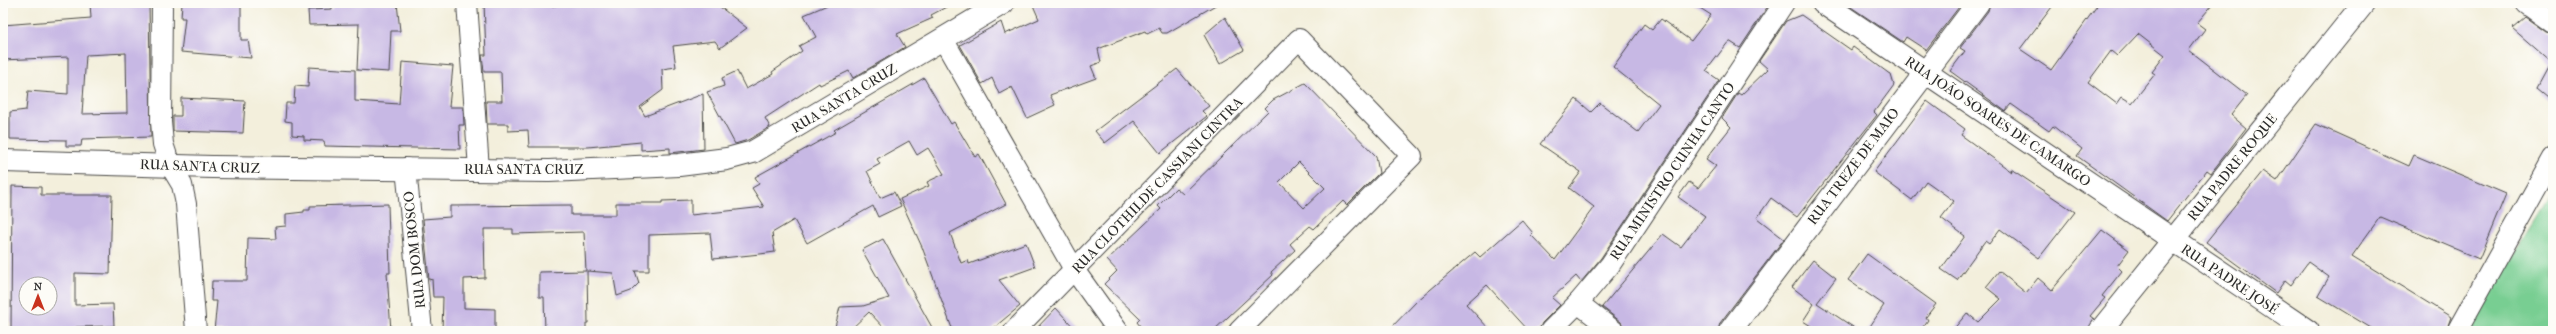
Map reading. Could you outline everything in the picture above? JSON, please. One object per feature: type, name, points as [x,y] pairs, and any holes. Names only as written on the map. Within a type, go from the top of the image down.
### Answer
[{"type":"street","points":[[162,3],[161,122],[163,144],[170,165],[182,185],[186,204],[196,331]]},
{"type":"street","points":[[467,3],[479,168]]},
{"type":"street","name":"RUA SANTA CRUZ","points":[[3,160],[212,167],[479,168],[549,171],[679,165],[727,160],[753,152],[1003,3]]},
{"type":"street","name":"RUA MINISTRO CUNHA CANTO","points":[[1550,331],[1578,304],[1610,265],[1784,3]]},
{"type":"street","name":"RUA JOÃO SOARES DE CAMARGO","points":[[1823,3],[2172,240]]},
{"type":"street","name":"RUA TREZE DE MAIO","points":[[1730,331],[1924,71],[1978,3]]},
{"type":"street","name":"RUA PADRE ROQUE","points":[[2100,331],[2364,3]]},
{"type":"street","points":[[2527,3],[2553,22]]},
{"type":"street","points":[[943,39],[1075,271],[1118,331]]},
{"type":"street","name":"RUA CLOTHILDE CASSIANI CINTRA","points":[[1014,331],[1075,271],[1299,39],[1412,156],[1239,331]]},
{"type":"street","points":[[2457,331],[2553,158]]},
{"type":"street","name":"RUA DOM BOSCO","points":[[406,168],[422,331]]},
{"type":"street","name":"RUA PADRE JOSÉ","points":[[2172,240],[2308,331]]},
{"type":"street","points":[[1578,304],[1614,331]]},
{"type":"green space","points":[[2553,191],[2553,331],[2467,331]]},
{"type":"building","points":[[90,3],[149,3],[151,137],[82,139],[81,146],[66,146],[66,140],[10,139],[10,112],[26,110],[28,91],[68,94],[68,57],[3,60],[3,25],[91,18]],"holes":[[[126,53],[127,113],[82,114],[86,55]]]},
{"type":"building","points":[[182,3],[241,3],[241,40],[248,40],[251,58],[181,52],[185,18],[181,18]]},
{"type":"building","points":[[332,3],[397,3],[400,31],[391,31],[389,72],[357,70],[359,24],[309,25],[308,10],[332,9]]},
{"type":"building","points":[[484,3],[552,3],[552,6],[584,3],[715,3],[747,28],[720,48],[715,41],[673,46],[676,67],[662,69],[663,90],[640,107],[645,116],[703,94],[704,149],[670,153],[670,148],[641,150],[641,142],[588,147],[529,147],[528,130],[508,131],[508,124],[487,124],[486,101],[502,101],[501,72],[484,72],[482,55],[486,55]]},
{"type":"building","points":[[832,3],[954,3],[931,15],[933,18],[897,34],[905,47],[853,78],[849,71],[820,85],[819,83],[765,118],[770,127],[748,140],[735,144],[707,92],[724,86],[722,78],[737,71],[746,89],[773,74],[772,72],[802,51],[799,46],[816,37],[804,15]]},
{"type":"building","points":[[1032,3],[1219,3],[1167,33],[1162,33],[1159,28],[1147,34],[1145,31],[1098,49],[1101,62],[1091,66],[1096,78],[1050,95],[1055,105],[1027,118],[1012,87],[999,94],[992,78],[982,84],[960,45],[1001,22],[1005,34],[1039,19]]},
{"type":"building","points":[[1692,3],[1770,3],[1740,48],[1729,41],[1706,71],[1719,80],[1601,258],[1581,282],[1576,276],[1552,298],[1560,305],[1542,323],[1539,330],[1529,331],[1487,285],[1466,304],[1491,331],[1388,331],[1417,301],[1475,252],[1480,257],[1522,220],[1533,233],[1531,235],[1555,260],[1594,207],[1569,188],[1581,172],[1540,144],[1576,99],[1591,112],[1600,103],[1638,132],[1659,104],[1613,67],[1644,24],[1652,30],[1661,19],[1691,41],[1711,15]]},
{"type":"building","points":[[1845,3],[1962,3],[1926,50],[1906,37],[1903,42]]},
{"type":"building","points":[[1990,3],[2055,3],[2020,49],[2051,70],[2099,3],[2214,3],[2197,23],[2205,29],[2189,50],[2247,95],[2231,115],[2246,128],[2211,173],[2207,170],[2167,221],[2077,156],[2082,149],[2053,126],[2049,131],[2011,104],[2005,111],[1950,71],[1965,51],[1960,48],[1988,11]],"holes":[[[2138,34],[2165,55],[2152,72],[2155,74],[2132,103],[2122,97],[2117,104],[2088,82],[2111,51],[2117,56]]]},
{"type":"building","points":[[1801,15],[1851,50],[1853,47],[1891,75],[1894,85],[1874,112],[1877,115],[1797,217],[1771,198],[1757,218],[1784,239],[1720,323],[1718,331],[1625,331],[1621,322],[1602,307],[1663,234],[1681,247],[1705,216],[1678,197],[1689,182],[1698,188],[1716,166],[1706,159],[1731,127],[1722,118],[1738,93],[1741,95],[1768,69],[1759,61],[1786,21]]},
{"type":"building","points":[[1225,17],[1244,50],[1220,64],[1204,35]]},
{"type":"building","points":[[2525,17],[2546,32],[2553,34],[2553,101],[2537,88],[2551,62],[2512,28]]},
{"type":"building","points":[[402,62],[453,66],[449,107],[463,107],[464,125],[459,125],[460,149],[325,146],[324,141],[304,140],[304,136],[292,135],[292,122],[285,121],[286,103],[294,103],[295,86],[308,87],[309,67],[355,70],[355,101],[399,104]]},
{"type":"building","points":[[1177,69],[1209,106],[1202,111],[1207,116],[1160,153],[1134,121],[1105,143],[1095,131]]},
{"type":"building","points":[[924,78],[951,124],[954,122],[975,157],[979,154],[1006,204],[950,233],[961,263],[968,260],[969,264],[1026,243],[1035,267],[999,280],[1020,306],[990,331],[953,331],[922,247],[900,199],[929,186],[927,182],[944,174],[928,148],[917,155],[909,141],[877,159],[880,164],[867,171],[880,198],[894,192],[901,206],[878,217],[873,206],[807,243],[794,220],[772,233],[775,252],[760,254],[713,259],[710,233],[649,235],[649,271],[635,271],[639,283],[631,291],[617,296],[613,273],[587,271],[588,323],[586,323],[586,331],[545,331],[544,297],[539,297],[539,272],[586,271],[584,232],[513,234],[513,229],[484,229],[485,278],[464,279],[464,308],[495,309],[495,331],[442,331],[443,297],[433,297],[432,279],[429,280],[423,219],[450,217],[450,206],[571,205],[571,215],[616,215],[616,203],[662,203],[662,201],[691,200],[691,215],[764,207],[752,188],[759,184],[755,177],[836,132],[834,130]]},
{"type":"building","points":[[1305,83],[1376,156],[1379,173],[1347,205],[1343,201],[1314,229],[1310,226],[1290,244],[1295,250],[1271,272],[1273,275],[1213,331],[1144,331],[1137,322],[1140,319],[1104,284],[1117,271],[1107,260],[1161,209],[1158,206],[1176,188],[1183,194],[1268,111],[1265,108],[1273,100]],"holes":[[[1299,162],[1325,188],[1304,208],[1279,182]]]},
{"type":"building","points":[[181,98],[245,101],[243,133],[173,131],[173,116],[181,116]]},
{"type":"building","points":[[1927,101],[1965,129],[1961,135],[2012,172],[2011,169],[2075,212],[2039,258],[2000,229],[1989,244],[1985,241],[1957,280],[1941,269],[1965,236],[1941,218],[1954,201],[1926,181],[1912,200],[1874,172]]},
{"type":"building","points":[[2316,124],[2409,166],[2414,155],[2506,194],[2479,259],[2380,217],[2352,256],[2451,317],[2446,331],[2376,331],[2318,296],[2329,277],[2308,262],[2291,285],[2285,280],[2276,293],[2206,242],[2263,171],[2277,181]]},
{"type":"building","points":[[12,186],[41,187],[41,195],[112,195],[110,274],[75,273],[75,305],[113,304],[114,326],[76,327],[76,331],[11,331]]},
{"type":"building","points":[[388,204],[390,273],[387,273],[391,331],[214,331],[217,301],[211,301],[212,281],[247,281],[248,238],[276,239],[275,227],[286,226],[286,214],[310,210],[310,206]]},
{"type":"building","points":[[2102,230],[2129,250],[2117,266],[2122,271],[2102,296],[2105,298],[2090,316],[2094,319],[2088,331],[1952,331],[1967,313],[1978,322],[2001,299],[1986,287],[1999,271],[2026,293],[2038,278],[2052,290]]},
{"type":"building","points":[[883,239],[934,331],[887,331],[869,312],[849,331],[834,331],[840,307],[863,306],[889,298],[862,250]]},
{"type":"building","points":[[1867,254],[1936,304],[1926,317],[1928,320],[1920,331],[1867,331],[1884,305],[1848,280]]},
{"type":"building","points":[[1813,260],[1836,278],[1817,303],[1859,331],[1819,331],[1803,321],[1814,304],[1792,287]]},
{"type":"building","points":[[1056,308],[1077,331],[1034,331]]}]
